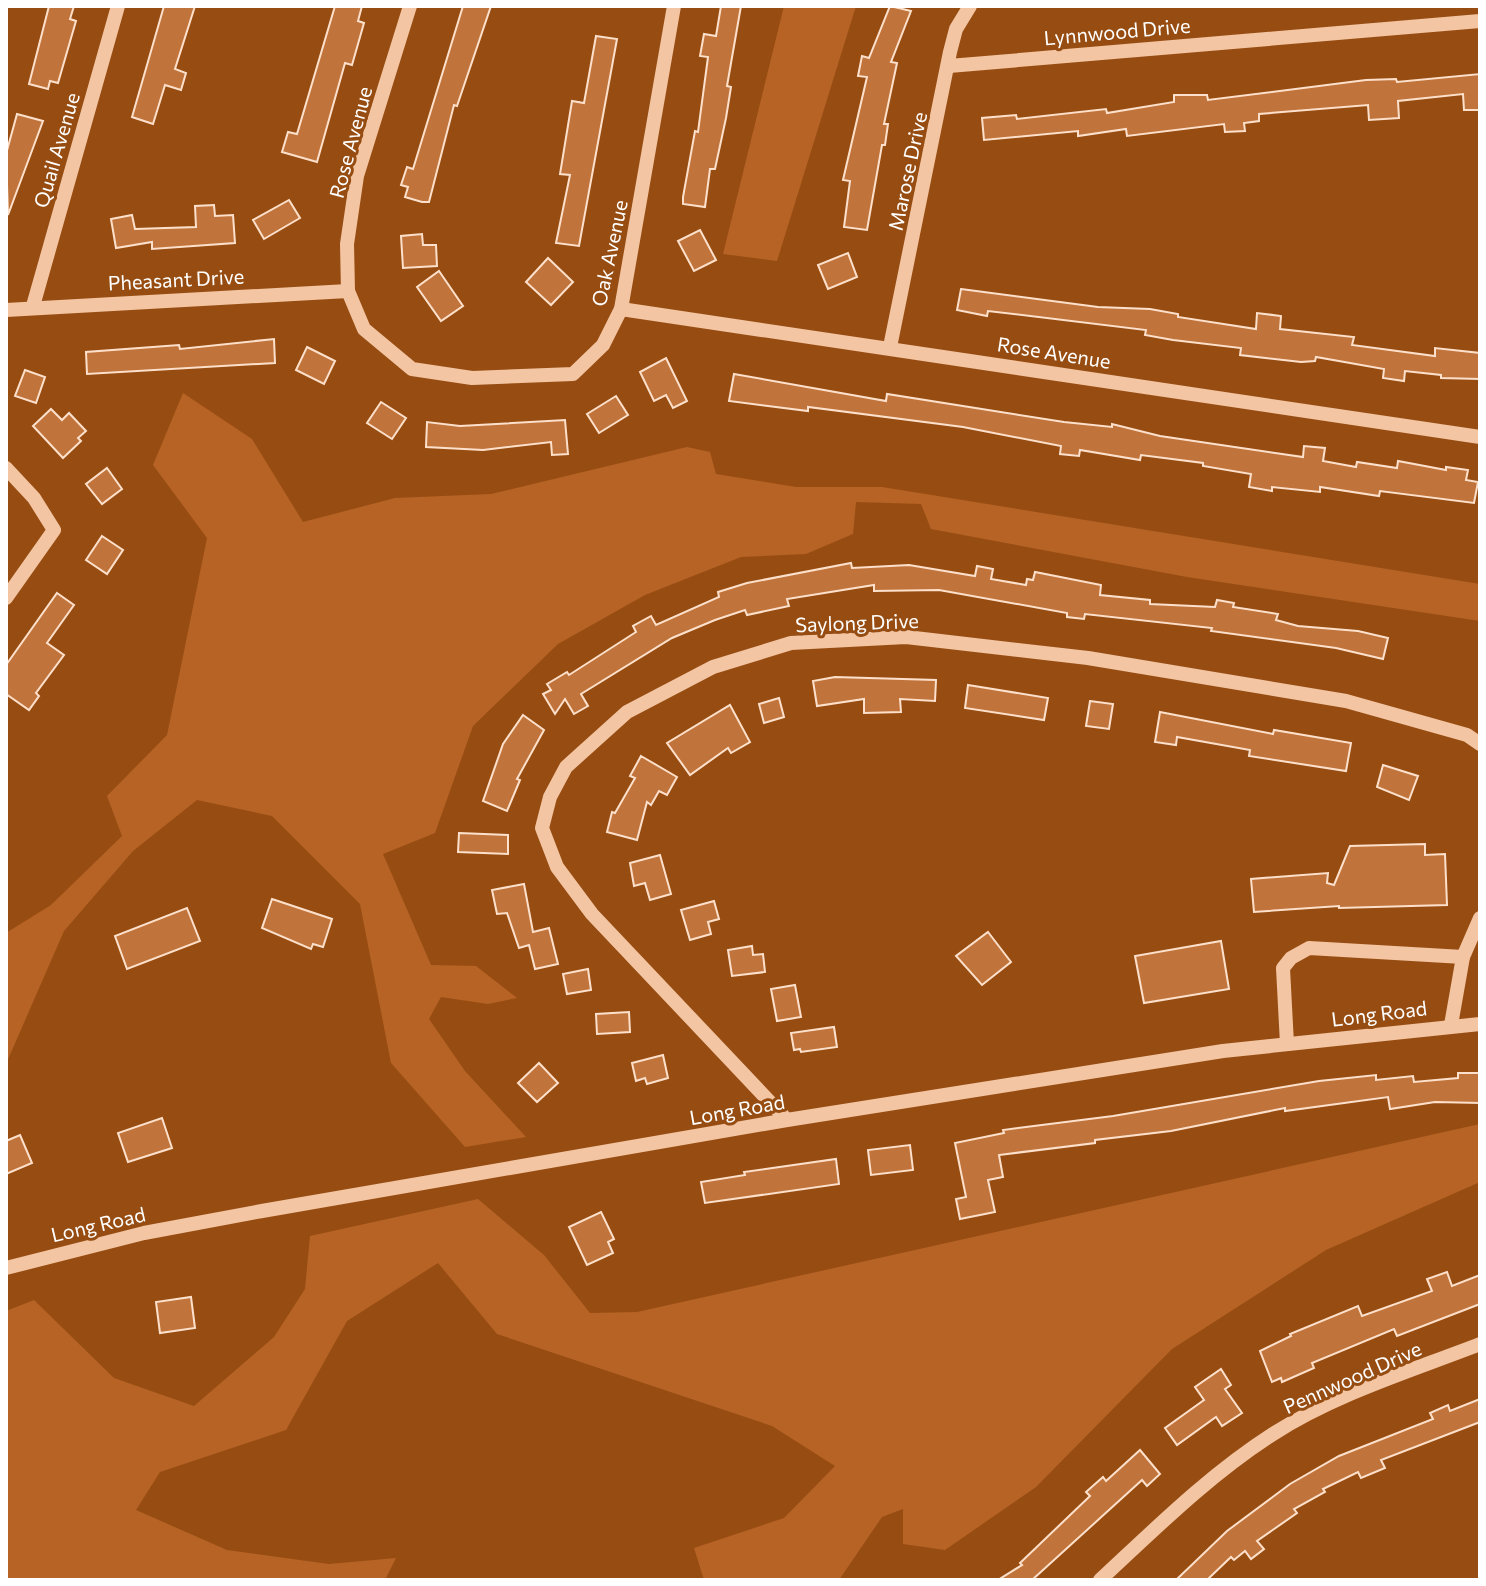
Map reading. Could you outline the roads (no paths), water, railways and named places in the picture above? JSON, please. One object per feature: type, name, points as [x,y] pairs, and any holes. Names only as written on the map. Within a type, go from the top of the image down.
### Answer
[{"type":"street","name":"Quail Avenue","points":[[33,306],[118,6]]},
{"type":"street","name":"Rose Avenue","points":[[348,291],[347,244],[357,176],[410,6]]},
{"type":"street","name":"Oak Avenue","points":[[348,291],[364,329],[412,369],[472,378],[573,374],[603,345],[621,309],[674,6]]},
{"type":"street","name":"Marose Drive","points":[[890,347],[956,29],[970,6]]},
{"type":"street","name":"Lynnwood Drive","points":[[949,66],[1480,21]]},
{"type":"street","name":"Pheasant Drive","points":[[6,310],[33,306],[348,291]]},
{"type":"street","name":"Rose Avenue","points":[[621,309],[1480,437]]},
{"type":"street","points":[[6,468],[34,498],[54,530],[6,598]]},
{"type":"street","name":"Saylong Drive","points":[[787,1120],[592,914],[557,867],[542,828],[550,797],[566,767],[627,712],[713,667],[791,643],[906,637],[1088,658],[1346,701],[1467,735],[1480,744]]},
{"type":"street","points":[[1451,1025],[1463,957],[1480,918]]},
{"type":"street","points":[[1287,1044],[1283,968],[1291,958],[1309,948],[1463,957]]},
{"type":"street","name":"Long Road","points":[[6,1268],[144,1233],[787,1120],[1287,1044],[1480,1024]]},
{"type":"street","name":"Pennwood Drive","points":[[1100,1580],[1202,1487],[1274,1433],[1354,1393],[1480,1344]]}]
